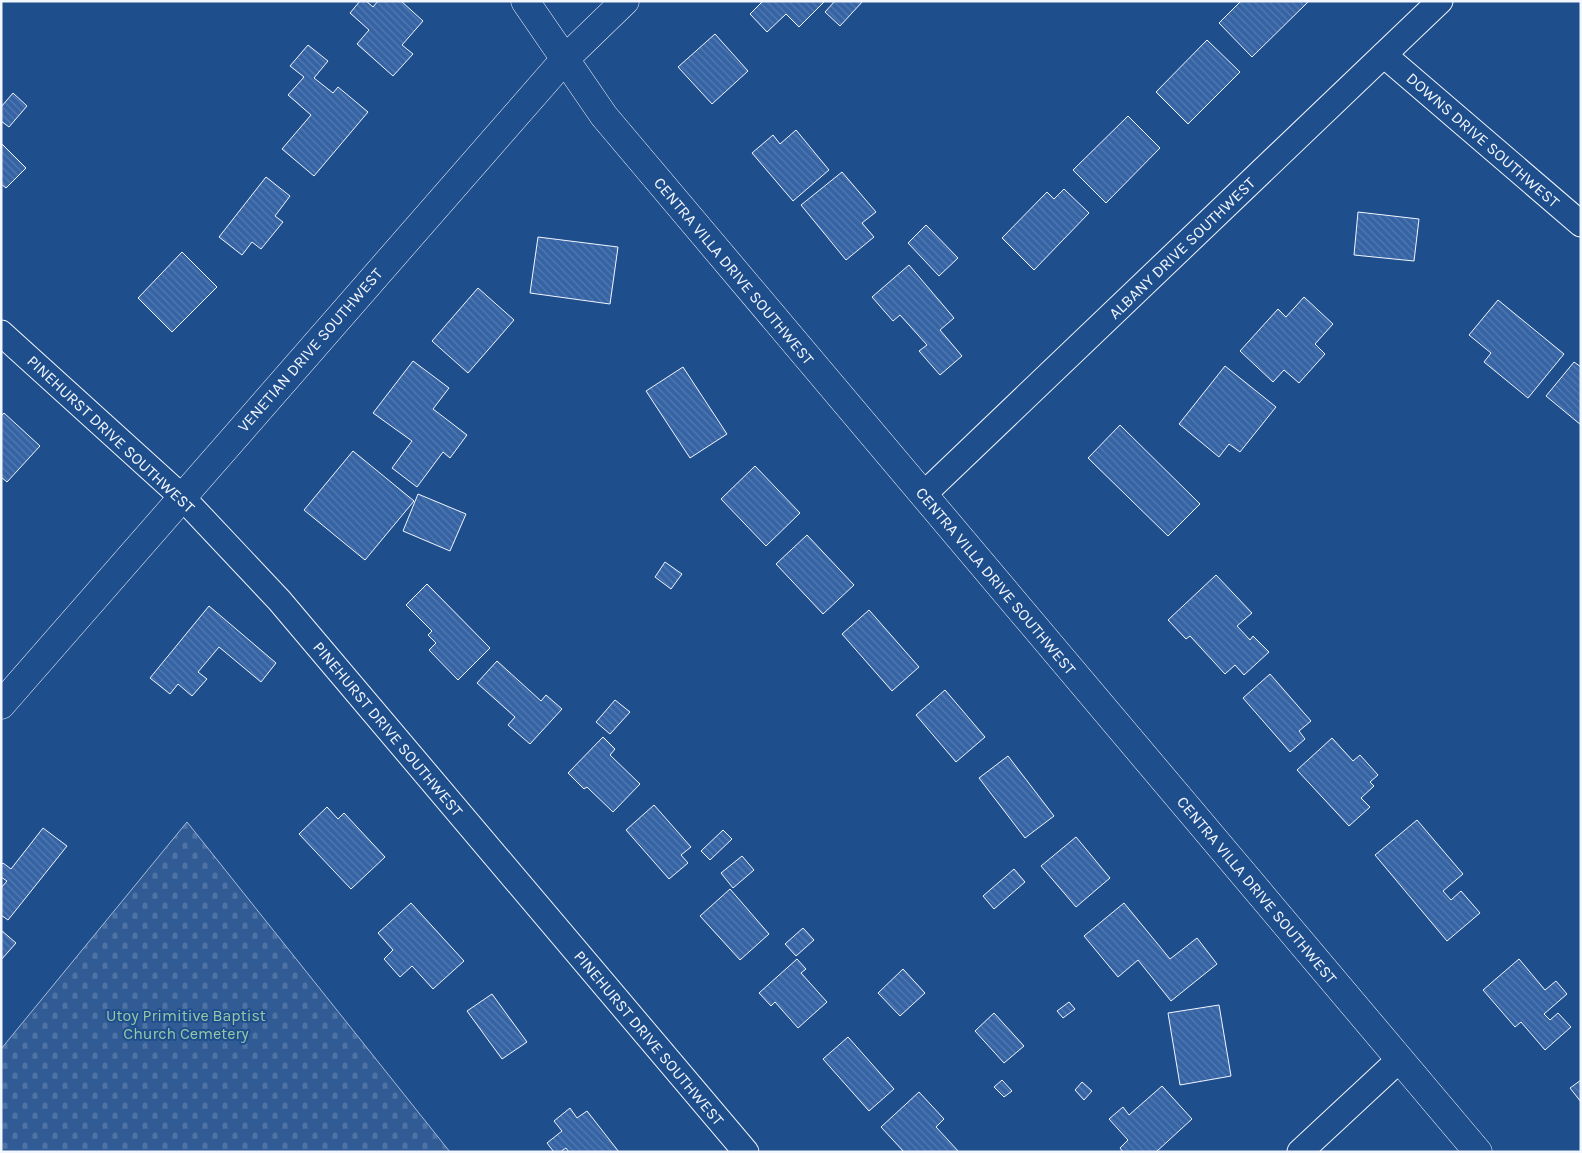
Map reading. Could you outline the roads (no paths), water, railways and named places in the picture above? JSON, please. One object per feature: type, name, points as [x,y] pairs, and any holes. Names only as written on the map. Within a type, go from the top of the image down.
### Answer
[{"type":"street","name":"CENTRA VILLA DRIVE SOUTHWEST","points":[[525,1],[604,116],[1478,1152]]},
{"type":"street","name":"VENETIAN DRIVE SOUTHWEST","points":[[1,706],[565,59],[625,1]]},
{"type":"street","name":"ALBANY DRIVE SOUTHWEST","points":[[923,495],[1440,1]]},
{"type":"street","name":"DOWNS DRIVE SOUTHWEST","points":[[1384,55],[1581,224]]},
{"type":"street","name":"PINEHURST DRIVE SOUTHWEST","points":[[1,333],[182,497],[279,600],[746,1152]]},
{"type":"street","points":[[1300,1152],[1400,1059]]},
{"type":"park label","name":"Utoy Primitive Baptist Church Cemetery","points":[[186,1024]]}]
